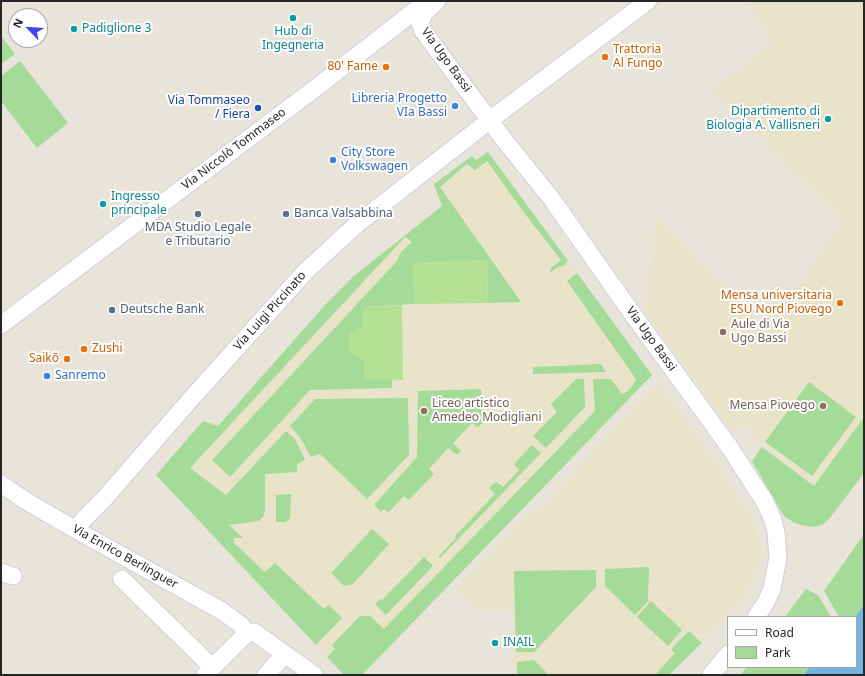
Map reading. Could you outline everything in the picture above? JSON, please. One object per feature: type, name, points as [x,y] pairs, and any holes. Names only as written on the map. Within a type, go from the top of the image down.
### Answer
[{"type":"street","name":"Via Niccolò Tommaseo","points":[[1,325],[427,1]]},
{"type":"street","name":"Via Ugo Bassi","points":[[437,1],[424,13],[420,23],[423,31],[505,141],[550,198],[728,445],[765,502],[773,520],[776,532],[778,545],[776,573],[772,589],[766,602],[757,616]]},
{"type":"street","points":[[490,120],[648,1]]},
{"type":"street","name":"Via Luigi Piccinato","points":[[76,530],[83,520],[104,499],[190,400],[306,271],[358,224],[490,120]]},
{"type":"street","name":"Via Enrico Berlinguer","points":[[1,484],[26,501],[76,530],[222,611],[241,625],[247,633]]},
{"type":"street","points":[[122,579],[208,671],[247,633],[254,632],[284,655],[314,675]]},
{"type":"street","points":[[266,675],[284,655]]},
{"type":"street","points":[[711,675],[727,655]]},
{"type":"shaded area","points":[[748,1],[864,1],[864,473],[829,519],[822,525],[812,527],[793,522],[784,516],[752,461],[761,447],[758,441],[744,422],[732,431],[644,310],[657,216],[753,316],[766,320],[778,315],[841,223],[841,218],[712,90],[773,43]]},
{"type":"shaded area","name":"Liceo artistico Amedeo Modigliani","points":[[488,152],[652,375],[362,675],[344,675],[156,475],[203,421],[218,426],[326,304],[354,276],[442,206],[434,184],[472,156],[476,160]]},
{"type":"shaded area","points":[[659,383],[750,514],[757,532],[760,550],[757,569],[745,597],[708,637],[669,675],[513,675],[512,610],[477,610],[456,590],[535,508],[538,511]]},
{"type":"green space","points":[[1,36],[8,45],[8,48],[10,48],[15,54],[1,64]]},
{"type":"green space","points":[[20,61],[68,123],[37,148],[1,101],[1,76]]},
{"type":"green space","points":[[488,152],[568,261],[565,265],[556,268],[551,272],[550,271],[551,268],[561,260],[525,214],[487,161],[475,170],[467,164],[440,187],[521,302],[488,303],[487,260],[414,263],[414,304],[363,307],[363,326],[349,351],[364,360],[364,379],[392,379],[392,388],[310,390],[230,477],[212,460],[397,261],[401,252],[412,242],[405,237],[190,468],[226,495],[286,431],[295,439],[305,460],[297,464],[297,472],[265,474],[265,510],[263,517],[259,521],[229,525],[243,538],[234,538],[234,543],[265,572],[275,563],[324,609],[329,605],[342,618],[316,645],[156,475],[203,421],[218,426],[326,304],[354,276],[442,206],[434,184],[472,156],[476,160]]},
{"type":"green space","points":[[487,260],[488,303],[414,304],[413,263]]},
{"type":"green space","points":[[577,273],[652,375],[362,675],[344,675],[327,657],[335,649],[332,645],[360,616],[370,616],[384,629],[595,411],[593,379],[611,379],[622,394],[628,391],[633,385],[636,379],[567,281]]},
{"type":"green space","points":[[402,305],[403,380],[364,379],[364,360],[349,351],[349,334],[363,326],[363,307]]},
{"type":"green space","points":[[601,364],[606,372],[533,374],[533,367]]},
{"type":"green space","points":[[576,379],[584,379],[585,407],[546,448],[533,436],[557,412],[551,404]]},
{"type":"green space","points":[[809,382],[856,417],[812,476],[765,442]]},
{"type":"green space","points":[[481,389],[482,423],[478,428],[472,423],[453,443],[461,451],[457,455],[448,448],[429,469],[434,474],[409,500],[404,496],[388,513],[384,509],[381,512],[374,505],[417,457],[418,391]]},
{"type":"green space","points":[[408,398],[409,455],[367,499],[320,454],[311,457],[300,437],[290,426],[315,399]]},
{"type":"green space","points":[[864,417],[864,473],[829,519],[822,525],[812,527],[793,522],[784,516],[752,461],[762,447],[814,486]]},
{"type":"green space","points":[[532,445],[541,453],[440,558],[438,557],[456,538],[455,536],[495,494],[489,488],[496,482],[503,487],[519,470],[514,464]]},
{"type":"green space","points":[[291,494],[290,518],[286,522],[276,522],[276,495]]},
{"type":"green space","points":[[372,529],[389,544],[353,584],[344,586],[331,573]]},
{"type":"green space","points":[[864,534],[864,605],[856,616],[838,616],[824,591]]},
{"type":"green space","points":[[424,557],[433,566],[386,615],[375,604],[380,599],[382,600]]},
{"type":"green space","points":[[649,567],[647,598],[649,600],[635,615],[605,586],[605,569]]},
{"type":"green space","points":[[596,570],[596,587],[534,652],[516,652],[514,571]]},
{"type":"green space","points":[[806,589],[818,595],[830,616],[786,616]]},
{"type":"green space","points":[[651,601],[682,630],[668,646],[637,617]]},
{"type":"green space","points":[[689,631],[702,643],[669,675],[655,675],[675,653],[671,649]]},
{"type":"green space","points":[[534,660],[549,675],[517,675],[517,662]]},
{"type":"green space","points":[[746,668],[809,668],[803,675],[740,675]]},
{"type":"water","points":[[864,605],[864,675],[803,675],[809,668],[857,668],[857,616],[856,616]]},
{"type":"place","name":"Hub di Ingegneria","points":[[293,18]]},
{"type":"place","name":"Padiglione 3","points":[[74,29]]},
{"type":"place","name":"Trattoria Al Fungo","points":[[605,57]]},
{"type":"place","name":"80' Fame","points":[[386,67]]},
{"type":"place","name":"Libreria Progetto VIa Bassi","points":[[455,106]]},
{"type":"place","name":"Via Tommaseo / Fiera","points":[[258,108]]},
{"type":"place","name":"Dipartimento di Biologia A. Vallisneri","points":[[828,119]]},
{"type":"place","name":"City Store Volkswagen","points":[[333,160]]},
{"type":"place","name":"Ingresso principale","points":[[103,204]]},
{"type":"place","name":"MDA Studio Legale e Tributario","points":[[198,214]]},
{"type":"place","name":"Banca Valsabbina","points":[[286,214]]},
{"type":"place","name":"Mensa universitaria ESU Nord Piovego","points":[[840,303]]},
{"type":"place","name":"Deutsche Bank","points":[[112,310]]},
{"type":"place","name":"Aule di Via Ugo Bassi","points":[[723,332]]},
{"type":"place","name":"Zushi","points":[[84,349]]},
{"type":"place","name":"Saikō","points":[[67,359]]},
{"type":"place","name":"Sanremo","points":[[47,376]]},
{"type":"place","name":"Mensa Piovego","points":[[823,406]]},
{"type":"place","name":"Liceo artistico Amedeo Modigliani","points":[[424,411]]},
{"type":"place","name":"INAIL","points":[[495,643]]}]
